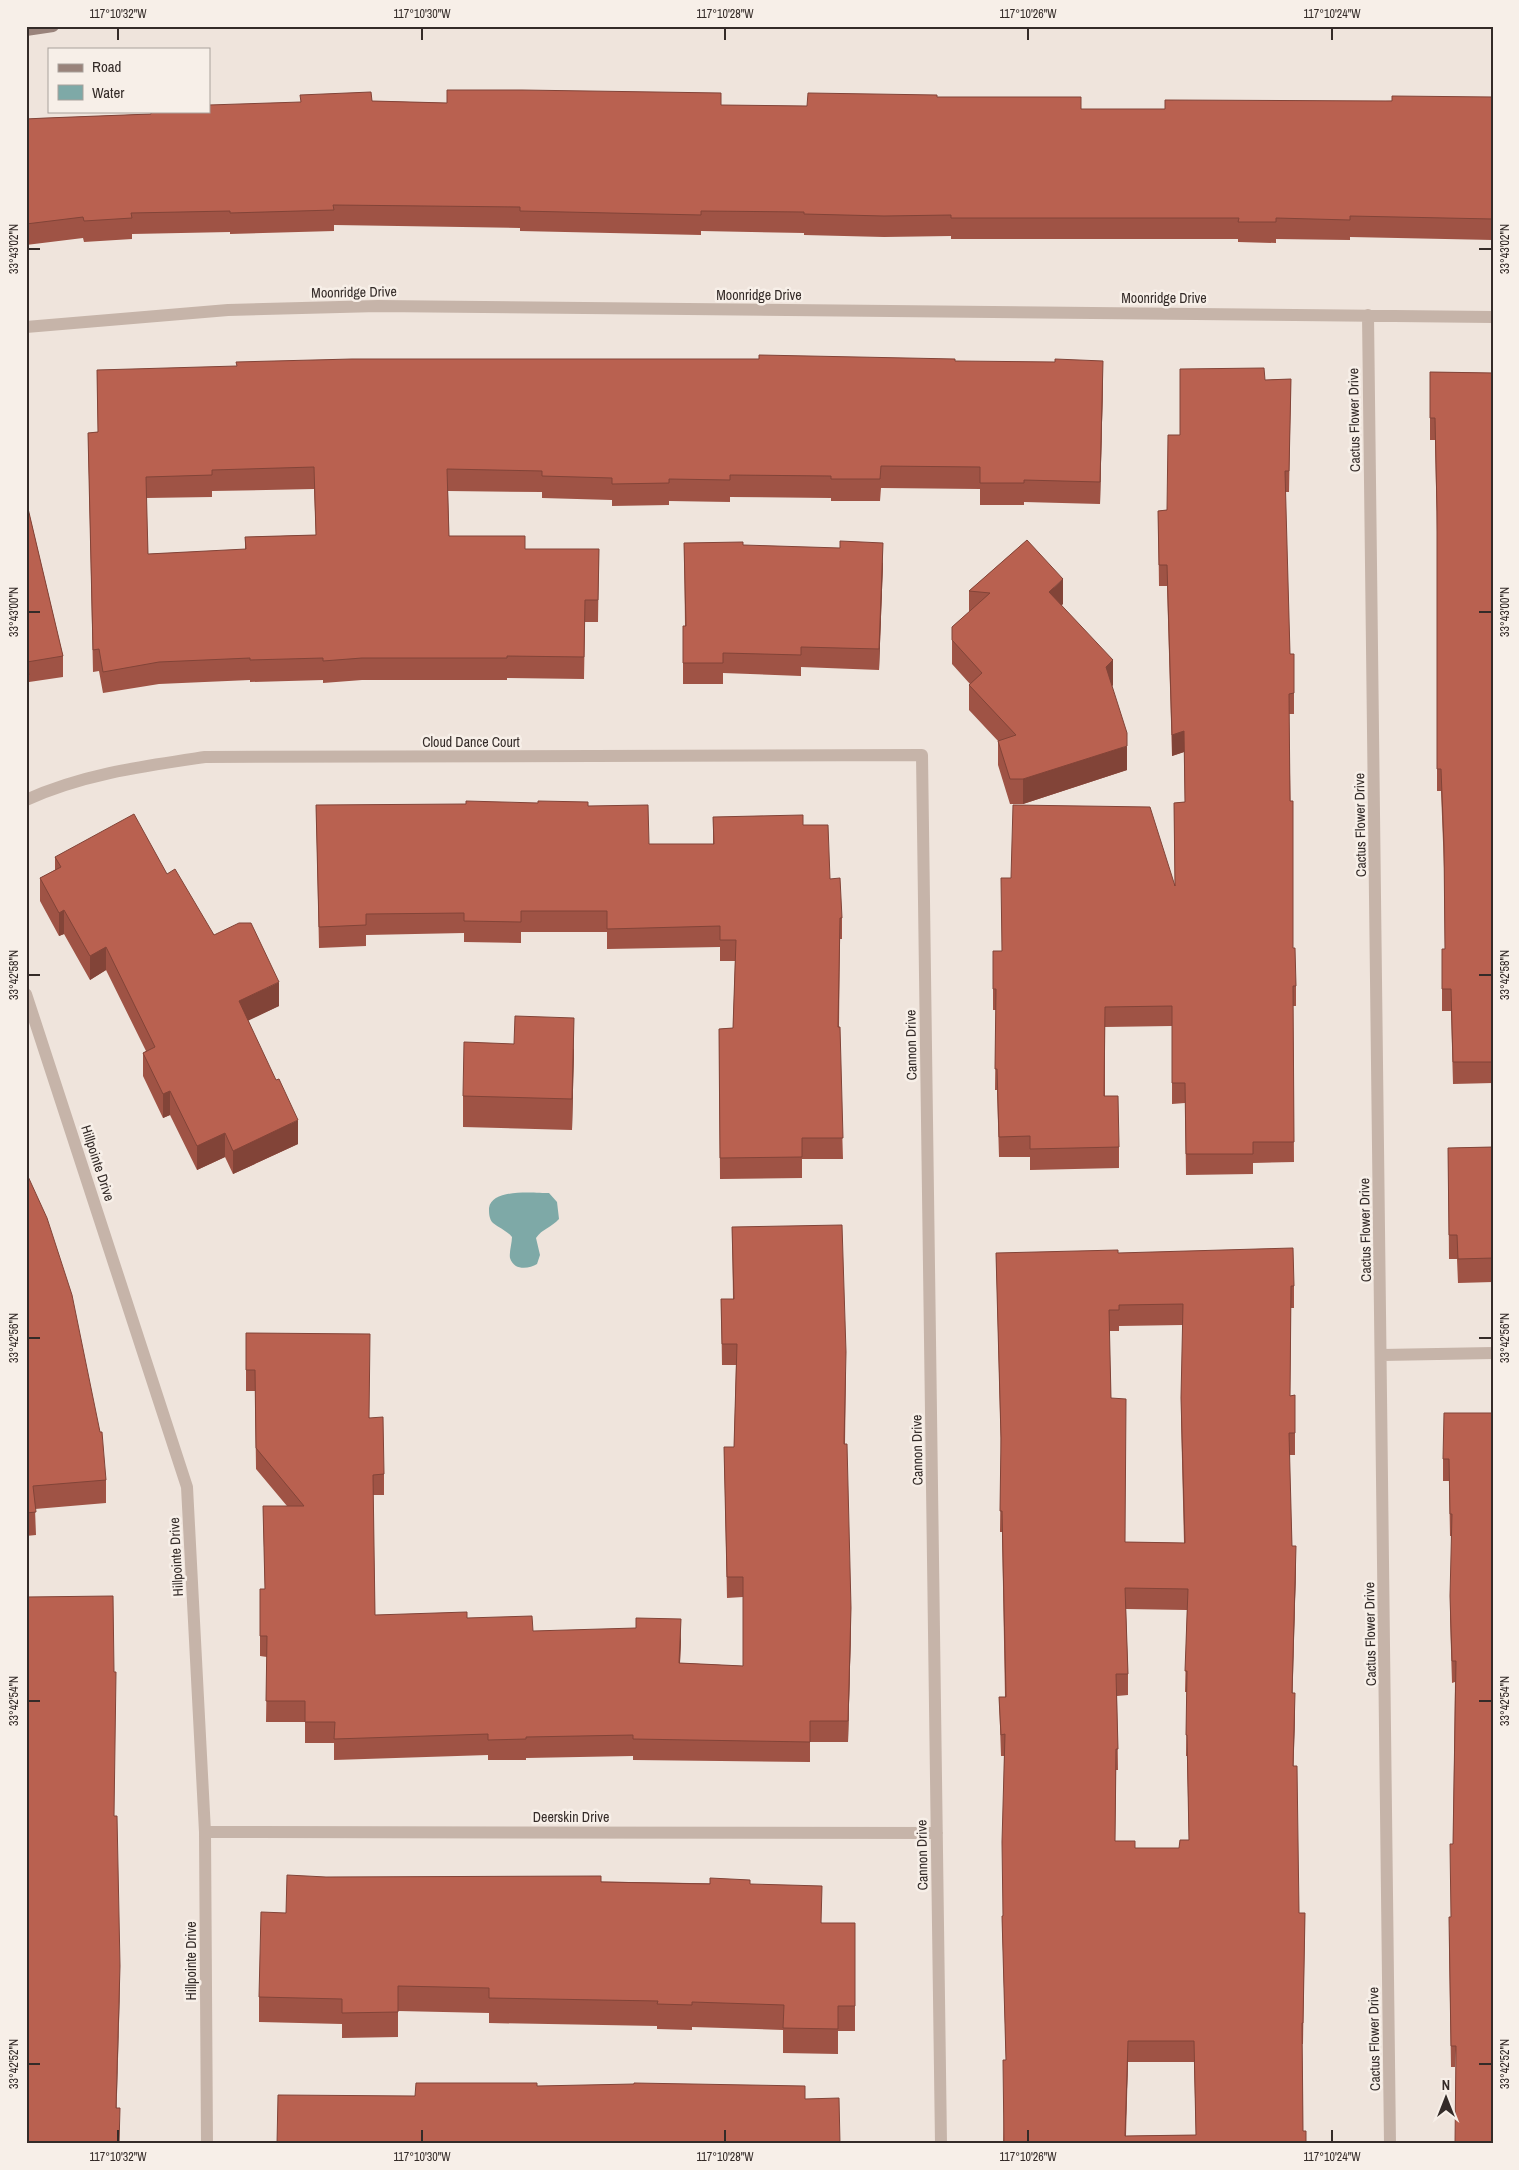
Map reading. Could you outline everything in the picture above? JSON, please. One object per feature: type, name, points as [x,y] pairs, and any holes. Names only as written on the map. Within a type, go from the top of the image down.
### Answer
[{"type":"main road","points":[[26,30],[53,26]]},
{"type":"street","name":"Moonridge Drive","points":[[26,327],[228,310],[378,306],[1493,317]]},
{"type":"street","name":"Cactus Flower Drive","points":[[1368,315],[1390,2144]]},
{"type":"street","name":"Cloud Dance Court","points":[[26,800],[55,787],[128,768],[205,757],[922,755]]},
{"type":"street","name":"Cannon Drive","points":[[922,755],[941,2144]]},
{"type":"street","name":"Hillpointe Drive","points":[[26,994],[187,1487],[205,1832],[207,2144]]},
{"type":"street","points":[[1382,1355],[1493,1353]]},
{"type":"street","name":"Deerskin Drive","points":[[205,1832],[937,1833]]},
{"type":"water","points":[[524,1192],[549,1193],[557,1202],[559,1219],[536,1238],[540,1255],[537,1264],[526,1268],[518,1267],[510,1258],[512,1237],[495,1225],[489,1216],[489,1208],[492,1202],[505,1194]]},
{"type":"building","points":[[447,90],[721,93],[721,105],[807,106],[808,93],[937,95],[937,97],[1081,97],[1081,109],[1165,109],[1165,100],[1392,101],[1392,96],[1493,97],[1493,219],[1350,216],[1350,220],[1276,218],[1276,222],[1238,222],[1239,218],[951,218],[951,215],[884,216],[804,214],[804,212],[701,211],[701,215],[520,211],[520,207],[333,205],[334,210],[131,213],[132,218],[84,221],[83,217],[26,224],[26,119],[151,114],[151,112],[210,112],[210,105],[301,102],[300,95],[371,92],[372,101],[447,103]]},
{"type":"building","points":[[759,355],[955,359],[955,361],[1055,362],[1055,359],[1103,361],[1100,482],[1024,480],[1024,483],[980,483],[980,467],[881,466],[880,479],[831,479],[831,476],[730,475],[730,480],[669,479],[669,483],[612,484],[612,478],[542,476],[542,471],[447,469],[449,536],[525,536],[525,549],[599,549],[598,600],[585,600],[584,657],[362,658],[323,661],[323,658],[250,660],[250,658],[159,662],[103,672],[99,649],[93,650],[88,433],[98,432],[97,370],[237,366],[236,362],[352,359],[759,359]],"holes":[[[314,467],[316,535],[245,537],[246,549],[148,554],[146,477],[212,475],[212,470]]]},
{"type":"building","points":[[1264,368],[1265,380],[1291,379],[1289,471],[1285,471],[1290,654],[1294,654],[1294,693],[1289,694],[1290,801],[1293,801],[1293,948],[1295,948],[1296,986],[1293,986],[1294,1142],[1253,1142],[1253,1154],[1186,1154],[1185,1083],[1172,1083],[1172,1006],[1105,1007],[1104,1096],[1118,1096],[1119,1147],[1030,1149],[1030,1136],[999,1137],[997,1069],[995,1069],[996,989],[993,989],[993,951],[1002,951],[1001,878],[1011,878],[1013,805],[1150,807],[1175,886],[1174,803],[1185,802],[1184,731],[1172,735],[1167,565],[1159,565],[1158,511],[1167,510],[1168,435],[1180,435],[1180,369]]},
{"type":"building","points":[[1430,372],[1493,373],[1493,1062],[1453,1062],[1451,989],[1442,989],[1442,949],[1445,949],[1444,846],[1441,769],[1437,769],[1437,511],[1435,418],[1430,418]]},
{"type":"building","points":[[26,500],[63,656],[27,662],[29,675],[26,676]]},
{"type":"building","points":[[1027,540],[1063,579],[1049,592],[1113,660],[1106,667],[1127,733],[1127,746],[1023,779],[1010,779],[998,741],[1016,735],[969,685],[982,673],[952,640],[952,627],[990,593],[969,591]]},
{"type":"building","points":[[840,541],[883,543],[879,649],[801,647],[801,655],[723,653],[723,663],[683,663],[683,626],[686,626],[684,543],[743,542],[743,545],[840,548]]},
{"type":"building","points":[[466,801],[588,802],[588,806],[648,805],[649,844],[714,844],[713,817],[803,815],[803,825],[828,825],[830,879],[840,878],[842,918],[840,918],[838,1027],[840,1027],[843,1138],[802,1138],[802,1157],[720,1158],[719,1029],[733,1028],[736,940],[720,940],[720,926],[607,929],[607,911],[521,911],[521,922],[464,921],[464,913],[366,914],[366,925],[319,927],[316,805],[466,804]]},
{"type":"building","points":[[134,814],[167,874],[175,869],[214,935],[239,923],[251,923],[279,982],[239,1001],[276,1080],[279,1079],[298,1120],[233,1151],[225,1133],[197,1146],[170,1091],[163,1094],[143,1053],[155,1047],[106,947],[90,956],[64,910],[59,913],[40,878],[61,867],[55,857]]},
{"type":"building","points":[[515,1016],[574,1018],[572,1099],[463,1096],[464,1042],[514,1044]]},
{"type":"building","points":[[1493,1147],[1493,1258],[1458,1259],[1457,1235],[1449,1235],[1448,1148]]},
{"type":"building","points":[[26,1172],[47,1218],[72,1295],[100,1432],[102,1432],[106,1480],[33,1486],[36,1512],[26,1513]]},
{"type":"building","points":[[842,1225],[846,1352],[844,1444],[847,1444],[851,1608],[848,1721],[810,1721],[810,1742],[633,1739],[633,1735],[526,1737],[526,1739],[488,1740],[488,1734],[334,1739],[335,1722],[305,1722],[305,1701],[266,1701],[267,1636],[260,1636],[260,1589],[265,1589],[263,1506],[304,1506],[256,1448],[255,1370],[246,1370],[246,1333],[370,1334],[369,1418],[383,1417],[384,1474],[373,1475],[375,1615],[467,1612],[467,1618],[532,1616],[533,1631],[636,1628],[636,1618],[681,1619],[679,1663],[743,1666],[743,1577],[727,1577],[724,1447],[734,1447],[737,1344],[722,1344],[721,1299],[734,1299],[732,1227]]},
{"type":"building","points":[[1293,1248],[1294,1286],[1291,1286],[1290,1396],[1295,1395],[1295,1433],[1289,1433],[1292,1546],[1296,1546],[1292,1693],[1295,1693],[1293,1766],[1297,1766],[1299,1913],[1305,1913],[1302,2023],[1303,2131],[1306,2131],[1306,2144],[1004,2144],[1003,2060],[1006,2060],[1002,1842],[1005,1734],[1001,1735],[999,1697],[1006,1697],[1002,1511],[1000,1511],[1001,1438],[996,1253],[1118,1250],[1118,1253]],"holes":[[[1183,1304],[1181,1398],[1185,1543],[1125,1542],[1126,1399],[1111,1398],[1109,1310],[1119,1310],[1119,1305]],[[1125,1588],[1188,1589],[1185,1671],[1187,1671],[1186,1735],[1189,1840],[1180,1840],[1179,1848],[1135,1848],[1135,1841],[1115,1841],[1116,1749],[1118,1749],[1116,1674],[1128,1674]],[[1128,2041],[1194,2041],[1196,2135],[1125,2136]]]},
{"type":"building","points":[[1444,1413],[1493,1413],[1493,2144],[1455,2144],[1456,2046],[1451,2046],[1449,1917],[1451,1917],[1450,1844],[1453,1844],[1456,1661],[1452,1661],[1450,1596],[1452,1514],[1450,1514],[1449,1459],[1443,1459]]},
{"type":"building","points":[[113,1596],[114,1672],[116,1672],[114,1816],[117,1816],[120,1966],[116,2108],[120,2108],[119,2144],[26,2144],[26,1597]]},
{"type":"building","points":[[287,1875],[326,1877],[601,1876],[601,1882],[710,1884],[710,1878],[750,1880],[750,1884],[822,1886],[821,1923],[855,1923],[855,2006],[838,2006],[838,2029],[783,2028],[784,2005],[692,2002],[692,2005],[657,2004],[658,2001],[489,1998],[489,1988],[398,1986],[398,2012],[342,2013],[342,1999],[259,1997],[261,1912],[286,1913]]},
{"type":"building","points":[[416,2083],[537,2083],[537,2086],[634,2083],[805,2086],[805,2099],[839,2098],[840,2144],[277,2144],[278,2095],[415,2096]]}]
